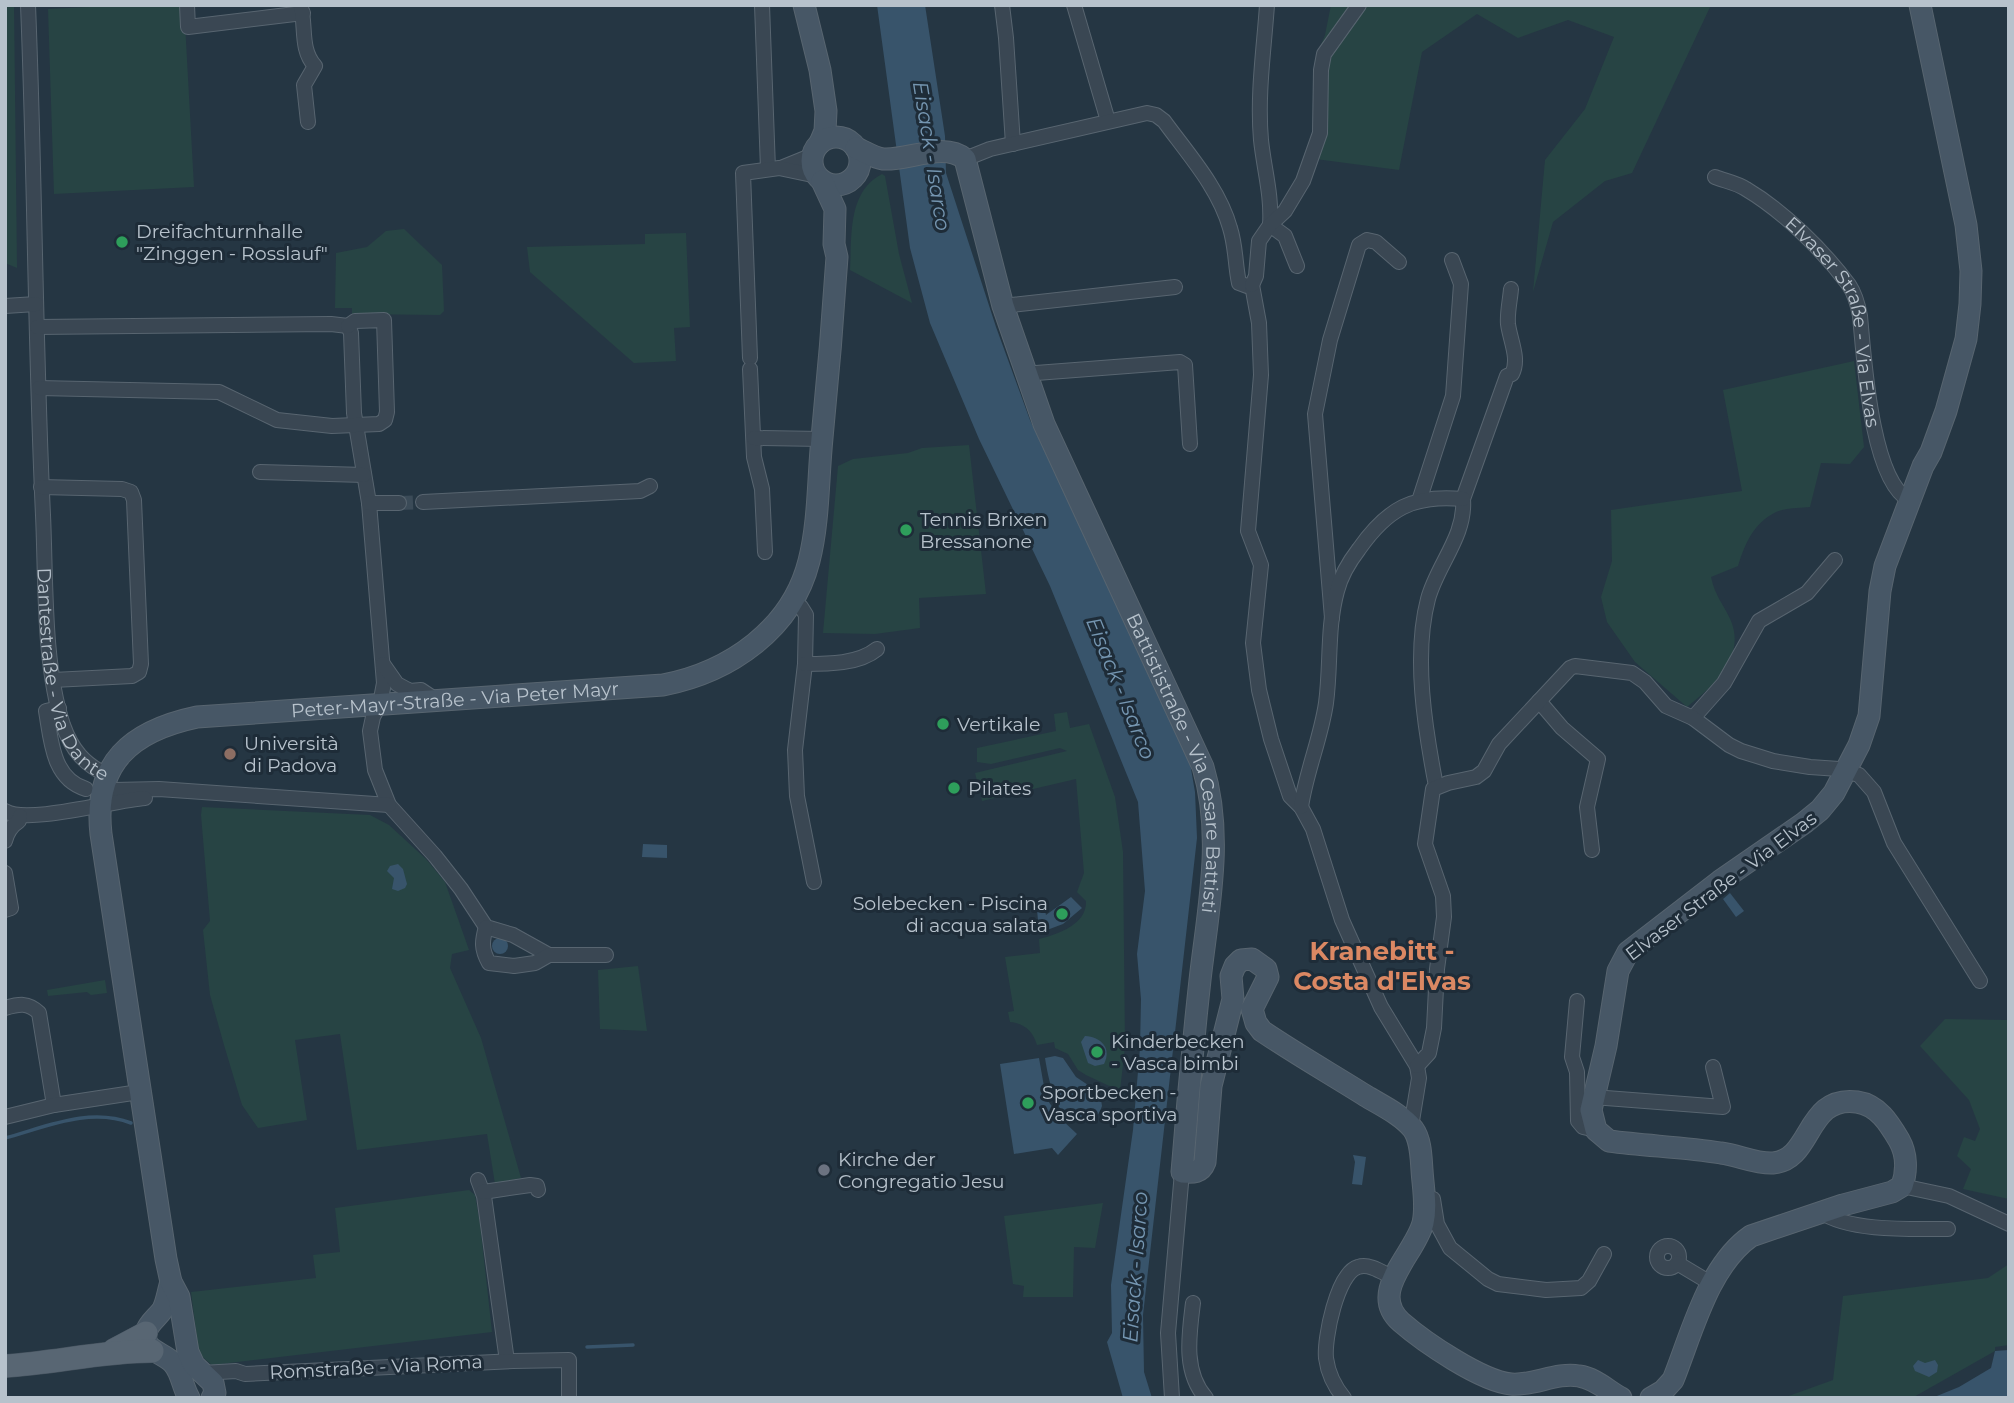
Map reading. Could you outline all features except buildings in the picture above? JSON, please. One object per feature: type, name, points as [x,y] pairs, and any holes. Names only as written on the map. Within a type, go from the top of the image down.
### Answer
[{"type":"main road","points":[[5,1366],[65,1361],[109,1353],[155,1339]]},
{"type":"street","name":"Dantestraße - Via Dante","points":[[28,5],[41,487],[53,680],[68,737],[79,757],[111,782],[100,796],[99,807],[139,1092],[171,1282],[179,1297],[188,1352],[194,1365],[213,1383],[213,1395]]},
{"type":"street","points":[[187,5],[188,27],[302,9],[306,51],[315,66],[304,85],[308,122]]},
{"type":"street","points":[[762,5],[774,169]]},
{"type":"street","points":[[804,5],[820,71],[827,120],[818,164],[835,209],[834,244],[837,257]]},
{"type":"street","points":[[1002,5],[1013,144]]},
{"type":"street","points":[[1074,5],[1108,121]]},
{"type":"street","points":[[1267,5],[1261,84],[1261,139],[1271,202],[1270,225]]},
{"type":"street","points":[[1359,5],[1324,54],[1321,70],[1321,133],[1307,172],[1285,211],[1270,225],[1259,241],[1256,276],[1252,285],[1259,323],[1261,375],[1248,531],[1261,565],[1253,643],[1259,690],[1290,796],[1301,807],[1313,829],[1342,920],[1381,1007],[1417,1066],[1419,1079],[1412,1127]]},
{"type":"street","name":"Elvaser Straße - Via Elvas","points":[[1596,1130],[1591,1110],[1593,1097],[1606,1046],[1618,971],[1628,952],[1720,881],[1820,810],[1834,793],[1846,770],[1859,745],[1869,716],[1880,591],[1885,566],[1909,500],[1931,452],[1969,322],[1971,271],[1966,225],[1920,5]]},
{"type":"street","points":[[820,71],[860,161],[844,210],[842,244],[837,257]]},
{"type":"street","points":[[765,552],[762,488],[754,457],[743,173],[818,164],[836,137],[886,158],[956,155],[1147,113],[1164,121],[1217,196],[1230,225],[1237,253],[1239,282],[1252,285]]},
{"type":"street","name":"Battististraße - Via Cesare Battisti","points":[[956,155],[1026,377],[1044,424],[1189,732],[1210,791],[1214,838],[1211,888],[1191,1062],[1182,1172]]},
{"type":"street","points":[[818,164],[828,184],[842,185],[886,158]]},
{"type":"street","points":[[774,169],[818,164]]},
{"type":"street","name":"Elvaser Straße - Via Elvas","points":[[1715,177],[1743,187],[1776,208],[1850,286],[1860,316],[1875,430],[1885,471],[1901,496],[1909,500]]},
{"type":"street","points":[[1270,225],[1285,236],[1297,266]]},
{"type":"street","points":[[1301,807],[1326,706],[1331,664],[1332,618],[1315,414],[1330,340],[1359,245],[1367,240],[1376,242],[1399,262]]},
{"type":"street","name":"Peter-Mayr-Straße - Via Peter Mayr","points":[[111,782],[122,754],[142,737],[177,721],[197,717],[663,685],[688,680],[713,670],[749,648],[771,630],[793,601],[803,581],[812,547],[831,353],[837,257]]},
{"type":"street","points":[[1419,500],[1453,396],[1461,284],[1452,260]]},
{"type":"street","points":[[1003,306],[1175,287]]},
{"type":"street","points":[[1417,1066],[1429,1053],[1434,1028],[1437,969],[1444,916],[1443,896],[1425,844],[1431,794],[1436,786],[1421,663],[1423,626],[1436,576],[1460,530],[1463,499],[1507,376],[1515,369],[1513,342],[1508,324],[1511,289]]},
{"type":"street","points":[[5,306],[36,304]]},
{"type":"street","points":[[37,327],[348,326],[355,321],[384,320],[387,405],[385,420],[379,424],[332,426],[278,421],[219,392],[39,388]]},
{"type":"street","points":[[348,326],[351,333],[356,425],[369,503],[384,683],[370,731],[375,770],[389,805],[435,856],[486,927],[513,935],[549,955]]},
{"type":"street","points":[[1026,377],[1036,373],[1180,362],[1185,365],[1190,444]]},
{"type":"street","points":[[754,438],[822,439]]},
{"type":"street","points":[[260,472],[364,475]]},
{"type":"street","points":[[423,502],[640,491],[650,486]]},
{"type":"street","points":[[41,487],[122,489],[131,492],[134,500],[141,664],[139,672],[132,676],[53,680]]},
{"type":"street","points":[[1332,618],[1337,591],[1347,565],[1374,527],[1393,512],[1419,500],[1463,499]]},
{"type":"street","points":[[369,503],[399,503]]},
{"type":"street","points":[[1693,718],[1724,683],[1759,621],[1807,593],[1835,560]]},
{"type":"street","points":[[793,601],[806,615],[806,664],[795,741],[796,781],[814,882]]},
{"type":"street","points":[[806,664],[834,664],[870,656],[877,649]]},
{"type":"street","points":[[382,663],[397,684],[410,691],[421,690],[436,700]]},
{"type":"street","points":[[1436,786],[1476,777],[1484,771],[1499,744],[1570,668],[1575,666],[1632,673],[1645,682],[1666,706],[1693,718],[1741,751],[1773,761],[1846,770],[1859,775],[1874,792],[1894,843],[1980,981]]},
{"type":"street","points":[[1539,701],[1562,728],[1598,760],[1587,807],[1592,850]]},
{"type":"street","points":[[59,708],[46,710],[56,760],[70,781],[86,789]]},
{"type":"street","points":[[111,782],[159,789],[389,805]]},
{"type":"street","points":[[5,811],[20,816],[99,807],[127,800],[196,798],[203,792]]},
{"type":"street","points":[[5,842],[20,816]]},
{"type":"street","points":[[5,873],[11,908],[5,910]]},
{"type":"street","points":[[486,927],[482,943],[489,962],[514,966],[534,963],[549,955],[606,955]]},
{"type":"street","points":[[1172,1398],[1168,1333],[1182,1172],[1196,1172],[1205,1162],[1210,1086],[1233,999],[1231,976],[1241,961],[1252,959],[1266,969],[1268,977],[1252,1009],[1256,1023],[1262,1031],[1385,1108],[1412,1127],[1418,1139],[1425,1211],[1423,1223],[1390,1287],[1389,1304],[1400,1321],[1477,1373],[1509,1384],[1579,1376],[1592,1380],[1621,1398]]},
{"type":"street","points":[[1577,1001],[1572,1057],[1577,1072],[1578,1121],[1583,1127],[1596,1130],[1609,1141],[1724,1153],[1769,1163],[1781,1162],[1789,1158],[1815,1119],[1831,1105],[1847,1101],[1864,1103],[1878,1111],[1890,1124],[1902,1145],[1906,1171],[1902,1186]]},
{"type":"street","points":[[5,1008],[19,1004],[31,1006],[39,1013],[54,1105]]},
{"type":"street","points":[[1593,1097],[1723,1107],[1713,1067]]},
{"type":"street","points":[[5,1117],[54,1105],[139,1092]]},
{"type":"street","points":[[1422,1166],[1431,1170],[1435,1215],[1444,1240],[1457,1255],[1488,1279],[1510,1287],[1546,1290],[1581,1288],[1589,1281],[1604,1254]]},
{"type":"street","name":"Romstraße - Via Roma","points":[[508,1361],[481,1186],[530,1185],[537,1186],[538,1190]]},
{"type":"street","points":[[1651,1398],[1663,1391],[1673,1380],[1712,1284],[1725,1260],[1738,1245],[1751,1236],[1892,1192],[1902,1186],[1949,1195],[2009,1224]]},
{"type":"street","points":[[1821,1212],[1833,1220],[1886,1228],[1948,1229]]},
{"type":"street","points":[[1677,1264],[1712,1284]]},
{"type":"street","points":[[1344,1398],[1329,1374],[1326,1341],[1333,1307],[1344,1280],[1350,1271],[1365,1266],[1394,1278]]},
{"type":"street","points":[[155,1339],[171,1282]]},
{"type":"street","points":[[1193,1303],[1189,1352],[1194,1380],[1206,1398]]},
{"type":"street","points":[[165,1315],[183,1330],[180,1349],[155,1339],[165,1315]]},
{"type":"street","points":[[155,1339],[181,1373],[189,1398]]},
{"type":"street","name":"Romstraße - Via Roma","points":[[202,1373],[236,1371],[245,1374],[569,1360],[569,1398]]},
{"type":"street","name":"Romstraße - Via Roma","points":[[213,1395],[245,1374]]},
{"type":"green space","points":[[5,5],[14,5],[17,268],[5,263]]},
{"type":"green space","points":[[184,5],[194,187],[54,194],[48,9]]},
{"type":"green space","points":[[1331,5],[1711,5],[1632,173],[1605,181],[1553,222],[1533,292],[1545,160],[1585,109],[1614,37],[1568,20],[1518,38],[1477,14],[1422,52],[1399,170],[1308,158],[1315,127],[1318,52],[1325,35]]},
{"type":"green space","points":[[882,174],[885,176],[899,254],[912,303],[850,270],[852,230],[857,204],[871,182]]},
{"type":"green space","points":[[404,229],[442,265],[444,311],[440,315],[352,314],[352,308],[335,308],[336,253],[367,247],[386,231]]},
{"type":"green space","points":[[686,233],[690,327],[674,328],[676,361],[634,363],[530,272],[527,247],[645,244],[645,234]]},
{"type":"green space","points":[[1854,361],[1864,447],[1850,464],[1821,463],[1810,507],[1784,510],[1768,517],[1751,534],[1738,566],[1711,577],[1731,621],[1734,647],[1716,681],[1687,707],[1635,662],[1607,622],[1601,597],[1612,561],[1611,510],[1742,491],[1723,390]]},
{"type":"green space","name":"Tennis Brixen Bressanone","points":[[969,445],[986,594],[919,598],[920,628],[875,634],[823,633],[838,466],[853,459],[908,453],[922,448]]},
{"type":"green space","points":[[1067,712],[1070,728],[1089,724],[1115,797],[1123,852],[1125,1046],[1120,1091],[1078,1070],[1068,1054],[1055,1048],[1054,1042],[1037,1045],[1027,1029],[1010,1022],[1008,1012],[1014,1011],[1005,957],[1040,953],[1039,939],[1070,927],[1082,916],[1085,909],[1086,901],[1077,892],[1084,873],[1076,779],[982,801],[975,773],[1067,751],[1060,748],[991,764],[977,762],[977,748],[1056,731],[1054,714]]},
{"type":"green space","points":[[202,807],[370,815],[389,825],[426,859],[445,882],[469,950],[452,954],[450,968],[481,1038],[521,1178],[495,1184],[487,1134],[357,1150],[340,1034],[295,1040],[307,1120],[258,1128],[242,1105],[210,995],[203,930],[210,921]]},
{"type":"green space","points":[[638,966],[647,1031],[600,1029],[598,970]]},
{"type":"green space","points":[[105,980],[107,993],[48,996],[47,990]]},
{"type":"green space","points":[[1945,1019],[2009,1020],[2009,1199],[1963,1189],[1971,1169],[1957,1156],[1964,1137],[1975,1141],[1980,1129],[1969,1100],[1920,1046]]},
{"type":"green space","points":[[469,1190],[475,1195],[480,1224],[492,1332],[212,1365],[199,1354],[191,1292],[316,1278],[313,1255],[340,1252],[335,1208]]},
{"type":"green space","points":[[1103,1203],[1095,1248],[1074,1247],[1073,1297],[1023,1297],[1024,1286],[1013,1284],[1004,1216]]},
{"type":"green space","points":[[2009,1264],[2009,1345],[1995,1347],[1995,1351],[1912,1398],[1783,1398],[1833,1380],[1843,1296],[1988,1278]]},
{"type":"water","name":"Eisack - Isarco","points":[[877,5],[925,5],[945,136],[946,173],[996,327],[1030,420],[1189,757],[1195,792],[1197,838],[1143,1315],[1144,1372],[1152,1398],[1123,1398],[1107,1342],[1112,1333],[1111,1285],[1133,1130],[1140,1048],[1141,999],[1137,954],[1145,891],[1138,802],[1050,586],[979,439],[930,323],[910,248]]},
{"type":"water","points":[[643,844],[667,845],[667,858],[642,857]]},
{"type":"water","points":[[398,864],[403,869],[407,884],[398,891],[392,889],[394,878],[387,871],[390,866]]},
{"type":"water","points":[[1730,893],[1744,911],[1736,917],[1723,899]]},
{"type":"water","name":"Solebecken - Piscina di acqua salata","points":[[1071,897],[1082,908],[1063,924],[1039,933],[1037,909],[1044,907],[1046,915]]},
{"type":"water","points":[[497,938],[503,938],[508,946],[506,952],[497,954],[492,949],[492,943]]},
{"type":"water","name":"Kinderbecken - Vasca bimbi","points":[[1085,1036],[1104,1044],[1107,1053],[1104,1064],[1095,1066],[1088,1063],[1081,1042]]},
{"type":"water","name":"Sportbecken - Vasca sportiva","points":[[1039,1058],[1046,1098],[1060,1118],[1077,1134],[1058,1155],[1052,1148],[1014,1154],[1000,1064]]},
{"type":"water","points":[[1045,1058],[1063,1058],[1076,1077],[1100,1093],[1102,1106],[1093,1120],[1077,1122],[1068,1118],[1061,1110],[1052,1089]]},
{"type":"water","points":[[1353,1155],[1366,1157],[1362,1185],[1352,1184],[1355,1162]]},
{"type":"water","points":[[2009,1350],[2009,1398],[1932,1398],[1959,1387],[1991,1368],[1995,1351]]},
{"type":"water","points":[[1918,1360],[1925,1363],[1935,1360],[1938,1365],[1937,1372],[1929,1377],[1915,1371],[1913,1366]]},
{"type":"waterway","points":[[5,1138],[83,1118],[99,1117],[131,1123]]},
{"type":"waterway","points":[[587,1347],[633,1345]]},
{"type":"tunnel","points":[[399,503],[423,502]]},
{"type":"place","name":"Dreifachturnhalle \"Zinggen - Rosslauf\"","points":[[122,242]]},
{"type":"place","name":"Tennis Brixen Bressanone","points":[[906,530]]},
{"type":"place","name":"Vertikale","points":[[943,724]]},
{"type":"place","name":"Università di Padova","points":[[230,754]]},
{"type":"place","name":"Pilates","points":[[954,788]]},
{"type":"place","name":"Solebecken - Piscina di acqua salata","points":[[1062,914]]},
{"type":"place","name":"Kinderbecken - Vasca bimbi","points":[[1097,1052]]},
{"type":"place","name":"Sportbecken - Vasca sportiva","points":[[1028,1103]]},
{"type":"place","name":"Kirche der Congregatio Jesu","points":[[824,1170]]},
{"type":"district","name":"Kranebitt - Costa d'Elvas","points":[[1382,966]]}]
